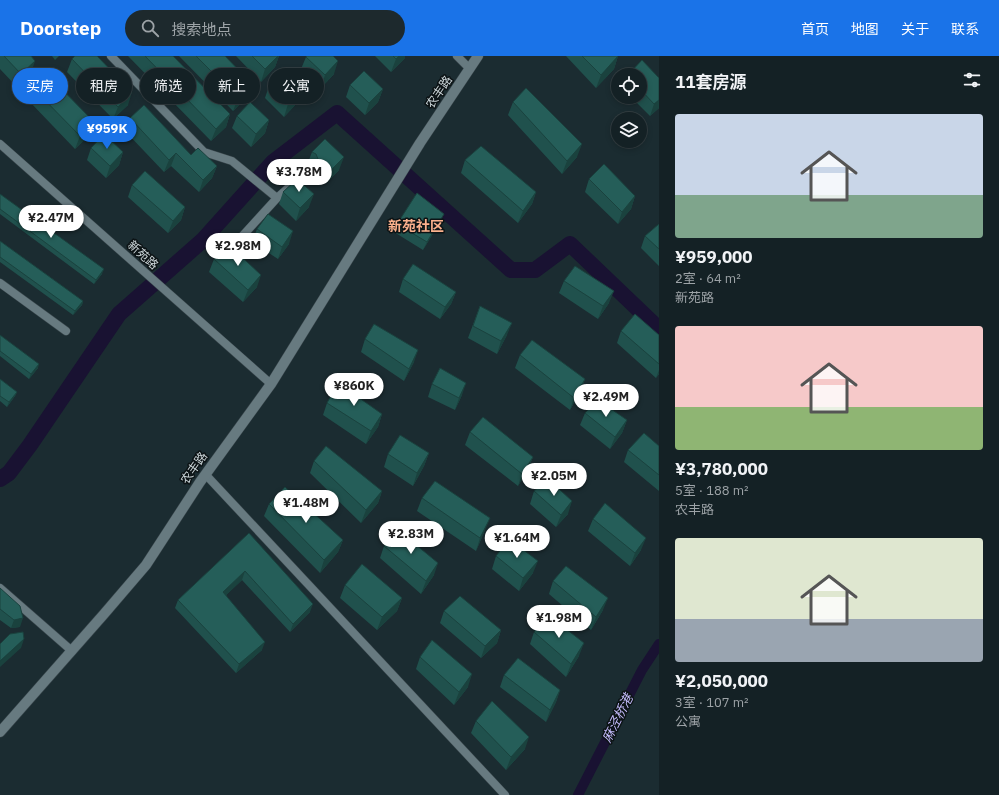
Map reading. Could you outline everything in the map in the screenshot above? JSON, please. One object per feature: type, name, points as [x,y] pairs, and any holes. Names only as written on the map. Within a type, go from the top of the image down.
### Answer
[{"type":"main road","name":"农丰路","points":[[0,732],[146,565],[206,475],[271,384],[420,143],[478,56]]},
{"type":"street","points":[[111,56],[204,152],[232,161],[277,198]]},
{"type":"street","points":[[457,56],[470,69]]},
{"type":"street","name":"新苑路","points":[[0,144],[271,384]]},
{"type":"street","points":[[226,254],[277,198],[308,170]]},
{"type":"street","points":[[0,283],[66,331]]},
{"type":"street","points":[[206,475],[505,795]]},
{"type":"street","points":[[0,588],[72,651]]},
{"type":"building","points":[[4,56],[31,56],[35,61],[27,68],[15,68]]},
{"type":"building","points":[[75,56],[97,56],[109,68],[81,68],[72,59]]},
{"type":"building","points":[[145,56],[173,56],[185,68],[157,68]]},
{"type":"building","points":[[196,56],[225,56],[237,68],[208,68]]},
{"type":"building","points":[[252,56],[278,56],[265,69]]},
{"type":"building","points":[[333,56],[338,61],[325,75],[324,68],[318,68],[306,57]]},
{"type":"building","points":[[582,56],[618,56],[601,75]]},
{"type":"building","points":[[642,60],[659,78],[659,100],[654,104],[647,96],[647,68],[635,68]]},
{"type":"building","points":[[364,71],[383,89],[369,103],[350,85]]},
{"type":"building","points":[[196,79],[204,88],[204,104],[220,104],[230,114],[216,129],[192,104],[196,104]]},
{"type":"building","points":[[526,88],[582,144],[567,161],[513,102]]},
{"type":"building","points":[[68,95],[76,104],[94,122],[80,136],[49,104],[68,104]]},
{"type":"building","points":[[248,104],[252,104],[269,120],[256,134],[237,116]]},
{"type":"building","points":[[144,105],[191,155],[198,148],[217,166],[203,180],[176,153],[169,160],[130,118]]},
{"type":"building","points":[[104,134],[123,152],[110,166],[91,148]]},
{"type":"building","points":[[325,139],[344,157],[330,171],[318,159],[316,154],[312,152]]},
{"type":"building","points":[[481,146],[536,192],[523,211],[465,160]]},
{"type":"building","points":[[604,164],[635,196],[622,212],[589,179]]},
{"type":"building","points":[[145,171],[185,207],[173,221],[132,185]]},
{"type":"building","points":[[297,179],[314,194],[300,208],[283,192]]},
{"type":"building","points":[[417,193],[444,214],[427,242],[397,224]]},
{"type":"building","points":[[0,194],[104,269],[96,280],[0,209]]},
{"type":"building","points":[[268,214],[293,231],[282,247],[257,229]]},
{"type":"building","points":[[659,224],[659,249],[645,236]]},
{"type":"building","points":[[0,241],[83,301],[75,311],[0,257]]},
{"type":"building","points":[[226,245],[231,247],[261,275],[248,290],[214,259]]},
{"type":"building","points":[[413,264],[456,292],[445,307],[403,279]]},
{"type":"building","points":[[575,266],[614,291],[603,306],[564,281]]},
{"type":"building","points":[[480,306],[512,323],[501,341],[473,326]]},
{"type":"building","points":[[635,314],[659,335],[659,364],[621,331]]},
{"type":"building","points":[[374,324],[418,350],[409,369],[365,339]]},
{"type":"building","points":[[0,335],[39,364],[31,374],[0,351]]},
{"type":"building","points":[[532,340],[585,379],[574,398],[520,355]]},
{"type":"building","points":[[440,368],[466,383],[459,398],[432,384]]},
{"type":"building","points":[[0,379],[17,392],[9,402],[0,396]]},
{"type":"building","points":[[338,383],[382,414],[371,431],[327,403]]},
{"type":"building","points":[[598,400],[627,420],[615,437],[585,413]]},
{"type":"building","points":[[483,417],[533,457],[522,474],[470,432]]},
{"type":"building","points":[[644,433],[659,446],[659,475],[628,450]]},
{"type":"building","points":[[400,435],[429,453],[417,473],[388,454]]},
{"type":"building","points":[[326,446],[382,491],[366,510],[314,461]]},
{"type":"building","points":[[548,479],[572,501],[561,515],[534,491]]},
{"type":"building","points":[[435,481],[490,518],[480,538],[422,498]]},
{"type":"building","points":[[285,487],[343,540],[324,560],[269,504]]},
{"type":"building","points":[[605,503],[646,538],[635,553],[593,519]]},
{"type":"building","points":[[398,530],[438,563],[426,581],[384,546]]},
{"type":"building","points":[[249,533],[313,604],[293,624],[245,571],[223,592],[265,642],[239,664],[178,600]]},
{"type":"building","points":[[509,539],[538,561],[523,578],[496,556]]},
{"type":"building","points":[[362,564],[402,598],[382,617],[345,585]]},
{"type":"building","points":[[566,566],[608,598],[596,617],[553,581]]},
{"type":"building","points":[[0,588],[20,606],[23,618],[14,620],[0,609]]},
{"type":"building","points":[[460,596],[501,630],[485,646],[444,611]]},
{"type":"building","points":[[547,614],[584,643],[571,664],[534,632]]},
{"type":"building","points":[[23,632],[24,639],[0,661],[0,644],[10,634]]},
{"type":"building","points":[[432,640],[472,674],[459,692],[420,657]]},
{"type":"building","points":[[518,658],[560,690],[550,710],[504,675]]},
{"type":"building","points":[[492,701],[529,737],[511,757],[476,721]]},
{"type":"waterway","points":[[0,479],[9,473],[30,445],[119,314],[203,240],[273,162],[337,113],[511,270],[535,270],[570,244],[659,329]]},
{"type":"waterway","name":"麻泾桥港","points":[[578,795],[642,670],[659,644]]},
{"type":"district","name":"新苑社区","points":[[416,226]]}]
